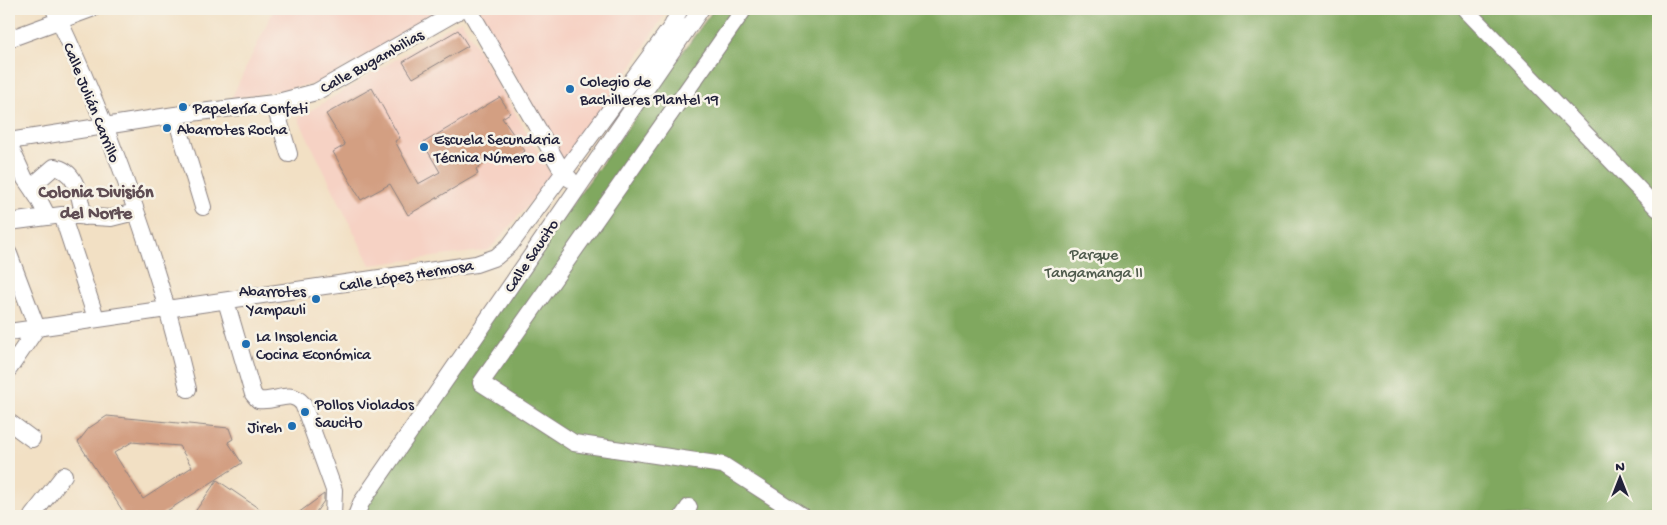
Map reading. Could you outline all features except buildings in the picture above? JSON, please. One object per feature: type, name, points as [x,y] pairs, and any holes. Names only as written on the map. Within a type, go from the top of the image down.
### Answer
[{"type":"street","points":[[9,39],[57,15],[91,9]]},
{"type":"street","name":"Calle Bugambilias","points":[[9,142],[175,115],[274,103],[316,92],[462,9]]},
{"type":"street","points":[[469,9],[564,174],[577,185]]},
{"type":"street","name":"Calle López Hermosa","points":[[9,332],[476,264],[496,257],[510,245],[564,174],[672,26],[680,9]]},
{"type":"street","name":"Calle Saucito","points":[[339,516],[344,511],[358,510],[577,185],[701,9]]},
{"type":"street","points":[[744,9],[481,383],[574,444],[723,465],[802,516]]},
{"type":"street","points":[[1465,9],[1658,208]]},
{"type":"street","name":"Calle Julián Carrillo","points":[[57,15],[105,126],[169,309],[188,389]]},
{"type":"street","points":[[274,103],[289,154]]},
{"type":"street","points":[[175,115],[203,208]]},
{"type":"street","points":[[9,142],[25,179],[55,216],[96,318]]},
{"type":"street","points":[[33,190],[39,180],[54,167],[62,168],[70,173],[77,187],[84,217]]},
{"type":"street","points":[[9,222],[55,216],[111,218],[135,212]]},
{"type":"street","points":[[9,254],[37,328],[9,369]]},
{"type":"street","points":[[226,301],[253,394],[258,400],[267,401],[289,395],[297,397],[303,404],[334,490],[333,516]]},
{"type":"street","points":[[9,422],[32,439]]},
{"type":"street","points":[[32,516],[64,475]]},
{"type":"shaded area","points":[[274,9],[460,9],[315,84],[231,99]]},
{"type":"shaded area","name":"Colegio de Bachilleres Plantel 19","points":[[477,9],[668,9],[567,169]]},
{"type":"shaded area","name":"Escuela Secundaria Técnica Número 68","points":[[461,20],[553,177],[489,250],[370,265],[298,118]]},
{"type":"green space","name":"Parque Tangamanga II","points":[[714,9],[1658,9],[1658,516],[346,516]]},
{"type":"place","name":"Colegio de Bachilleres Plantel 19","points":[[570,89]]},
{"type":"place","name":"Papelería Confeti","points":[[183,107]]},
{"type":"place","name":"Abarrotes Rocha","points":[[167,128]]},
{"type":"place","name":"Escuela Secundaria Técnica Número 68","points":[[424,147]]},
{"type":"place","name":"Abarrotes Yampauli","points":[[316,299]]},
{"type":"place","name":"La Insolencia Cocina Económica","points":[[246,344]]},
{"type":"place","name":"Pollos Violados Saucito","points":[[305,412]]},
{"type":"place","name":"Jireh","points":[[292,426]]},
{"type":"district","name":"Colonia División del Norte","points":[[96,201]]}]
